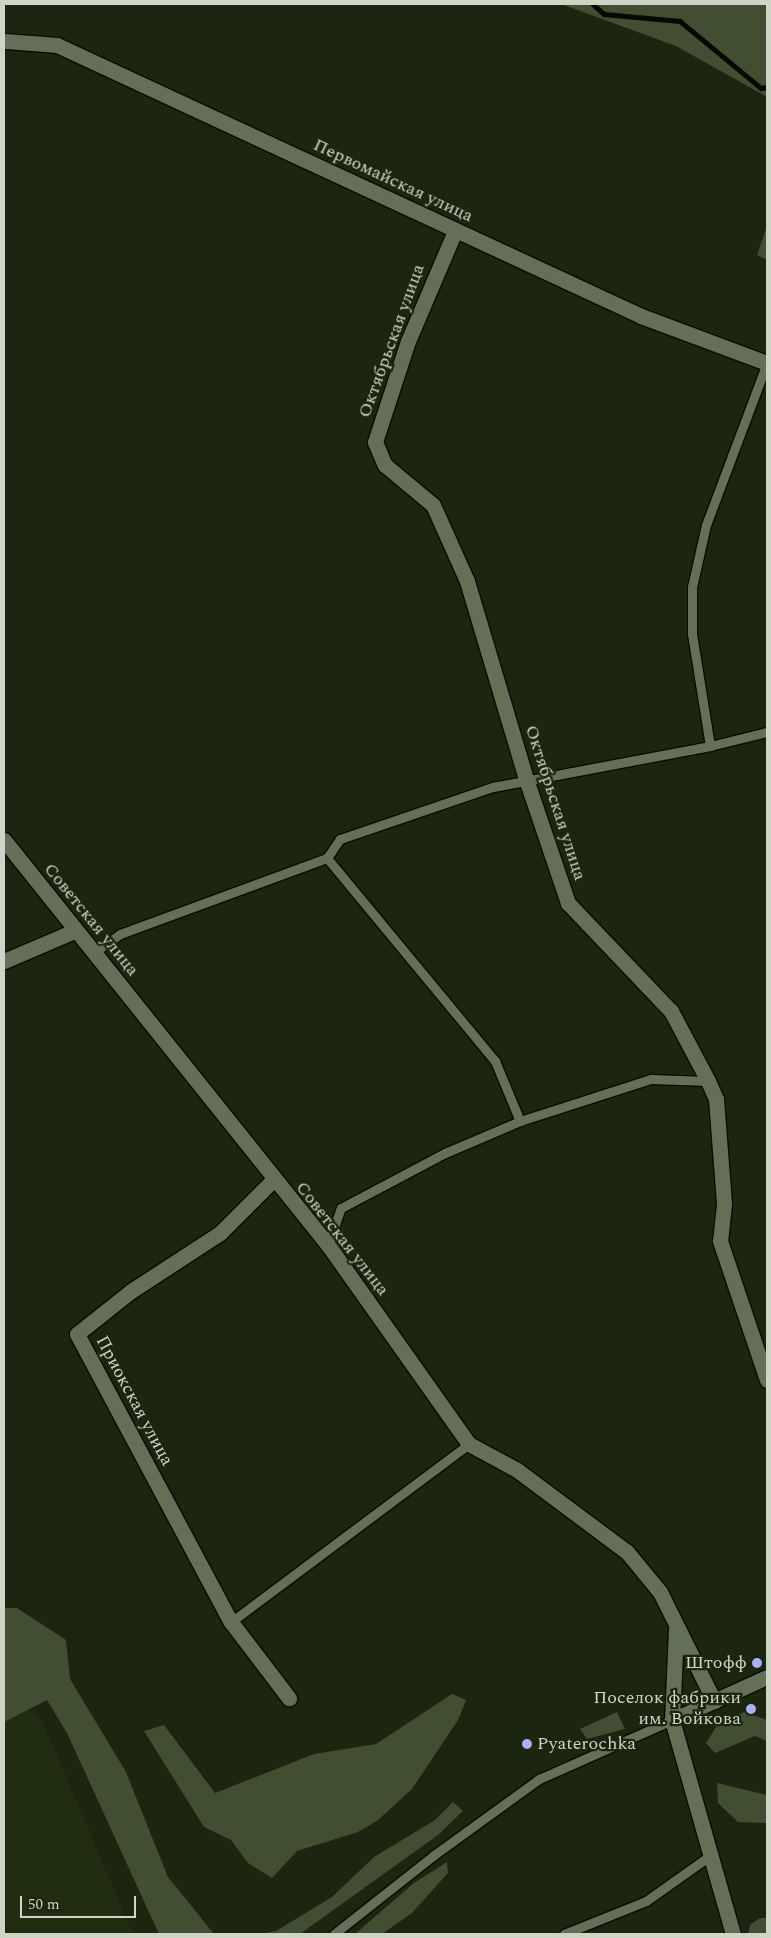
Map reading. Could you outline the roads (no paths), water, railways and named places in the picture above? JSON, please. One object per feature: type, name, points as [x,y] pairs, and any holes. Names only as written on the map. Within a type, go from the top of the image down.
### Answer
[{"type":"street","name":"Первомайская улица","points":[[4,41],[57,46],[641,316],[767,363]]},
{"type":"street","name":"Октябрьская улица","points":[[455,231],[408,341],[375,442],[386,465],[433,505],[467,581],[526,779],[568,902],[671,1012],[716,1099],[724,1204],[720,1240],[767,1380]]},
{"type":"street","name":"Советская улица","points":[[4,840],[74,931],[273,1180],[328,1245],[469,1444],[517,1470],[627,1552],[660,1592],[714,1702]]},
{"type":"street","points":[[4,961],[74,931]]},
{"type":"street","name":"Приокская улица","points":[[273,1180],[220,1233],[132,1290],[77,1334],[231,1622],[288,1698]]},
{"type":"street","name":"Советская улица","points":[[676,1627],[672,1720],[733,1934]]},
{"type":"street","points":[[672,1720],[767,1677]]},
{"type":"lane","points":[[710,746],[692,634],[692,587],[706,525],[767,363]]},
{"type":"lane","points":[[93,953],[120,934],[327,858],[340,839],[493,787],[526,779],[710,746],[767,732]]},
{"type":"lane","points":[[327,858],[495,1061],[520,1121]]},
{"type":"lane","points":[[328,1245],[341,1208],[445,1153],[520,1121],[651,1079],[708,1081]]},
{"type":"lane","points":[[231,1622],[469,1444]]},
{"type":"lane","points":[[334,1934],[434,1856],[539,1779],[672,1720]]},
{"type":"lane","points":[[564,1934],[646,1901],[711,1855]]},
{"type":"waterway","points":[[593,4],[604,14],[680,21],[761,88],[767,87]]},
{"type":"place","name":"Штофф","points":[[757,1663]]},
{"type":"place","name":"Поселок фабрики им. Войкова","points":[[751,1709]]},
{"type":"place","name":"Pyaterochka","points":[[527,1744]]}]
